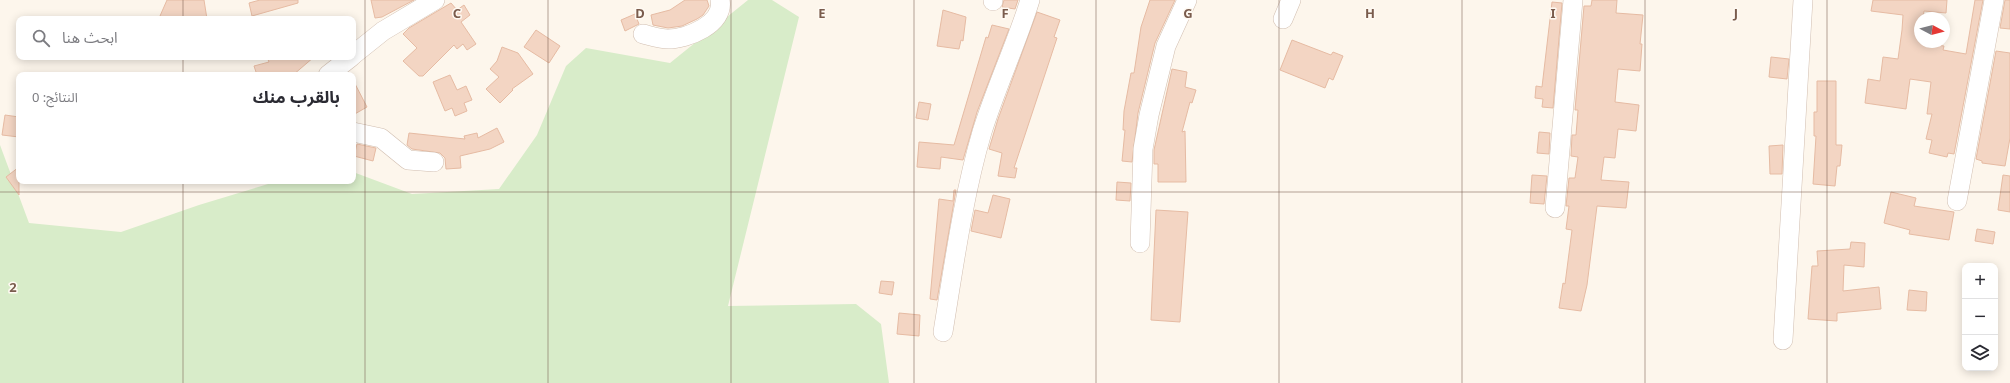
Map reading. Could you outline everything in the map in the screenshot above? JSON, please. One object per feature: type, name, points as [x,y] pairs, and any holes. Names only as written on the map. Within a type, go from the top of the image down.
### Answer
[{"type":"street","points":[[356,53],[383,32],[435,0]]},
{"type":"street","points":[[642,34],[667,39],[689,35],[714,20],[720,12],[720,0]]},
{"type":"street","points":[[943,332],[962,215],[982,133],[1001,75],[1018,37],[1030,0]]},
{"type":"street","points":[[1140,243],[1143,148],[1149,115],[1166,46],[1187,0]]},
{"type":"street","points":[[1283,19],[1291,0]]},
{"type":"street","points":[[1555,208],[1573,0]]},
{"type":"street","points":[[1783,340],[1803,0]]},
{"type":"street","points":[[1958,202],[1994,0]]},
{"type":"street","points":[[332,72],[347,60]]},
{"type":"street","points":[[356,133],[381,138],[408,160],[434,162]]},
{"type":"green space","points":[[748,0],[772,0],[799,17],[728,306],[856,304],[881,324],[889,383],[0,383],[0,145],[29,223],[121,232],[199,205],[268,184],[356,184],[356,173],[412,194],[499,189],[537,135],[566,66],[586,48],[670,63]]},
{"type":"building","points":[[167,0],[204,0],[207,16],[160,16]]},
{"type":"building","points":[[260,0],[298,0],[298,3],[252,16],[249,3]]},
{"type":"building","points":[[371,0],[414,0],[382,17],[375,18]]},
{"type":"building","points":[[685,0],[707,0],[709,6],[703,15],[682,26],[668,28],[653,25],[651,15],[670,10]]},
{"type":"building","points":[[1004,0],[1018,0],[1015,9],[1002,7]]},
{"type":"building","points":[[1150,0],[1175,0],[1155,43],[1138,113],[1132,162],[1122,161],[1125,130],[1123,130],[1124,111],[1131,73],[1134,73],[1141,27]]},
{"type":"building","points":[[1592,0],[1617,0],[1616,13],[1643,15],[1640,44],[1642,44],[1640,71],[1618,69],[1615,102],[1639,105],[1636,131],[1618,129],[1615,158],[1604,157],[1601,180],[1629,182],[1626,208],[1597,206],[1587,285],[1581,311],[1559,308],[1563,283],[1565,284],[1572,230],[1566,229],[1569,206],[1566,206],[1569,178],[1575,178],[1578,157],[1571,156],[1572,135],[1576,135],[1578,110],[1575,110],[1584,6],[1591,6]]},
{"type":"building","points":[[1873,0],[1947,0],[1946,12],[1914,12],[1914,48],[1944,48],[1943,50],[1966,54],[1975,0],[1983,0],[1954,154],[1948,153],[1947,157],[1929,153],[1932,140],[1926,139],[1932,114],[1927,114],[1931,82],[1910,79],[1906,109],[1865,103],[1868,79],[1880,81],[1883,57],[1898,59],[1903,15],[1871,11]]},
{"type":"building","points":[[2005,0],[2010,0],[2010,29],[2000,28]]},
{"type":"building","points":[[1552,2],[1562,3],[1553,108],[1542,107],[1543,99],[1535,98],[1536,86],[1542,87]]},
{"type":"building","points":[[451,3],[457,10],[464,5],[470,15],[461,22],[476,44],[467,50],[463,44],[457,49],[454,45],[423,76],[419,76],[403,61],[417,48],[403,34],[409,28]]},
{"type":"building","points":[[943,10],[966,17],[963,41],[961,40],[959,49],[937,46]]},
{"type":"building","points":[[1037,12],[1060,20],[1054,37],[1057,38],[1014,168],[1017,168],[1015,178],[998,176],[1002,153],[989,149],[998,119]]},
{"type":"building","points":[[635,14],[639,24],[625,31],[621,20]]},
{"type":"building","points":[[992,25],[1009,29],[977,112],[963,160],[941,157],[940,169],[917,167],[919,142],[954,145],[986,37],[988,38]]},
{"type":"building","points":[[536,30],[560,46],[549,63],[524,47]]},
{"type":"building","points":[[1292,40],[1331,55],[1333,52],[1343,56],[1333,80],[1329,78],[1325,88],[1280,70]]},
{"type":"building","points":[[502,47],[518,53],[533,74],[512,89],[513,90],[500,103],[486,89],[499,77],[490,69],[497,61]]},
{"type":"building","points":[[1996,51],[2010,53],[2010,138],[2005,166],[1982,163],[1982,161],[1976,159]]},
{"type":"building","points":[[1771,57],[1789,59],[1787,79],[1769,77]]},
{"type":"building","points":[[268,60],[310,60],[296,72],[256,72],[254,66],[269,62]]},
{"type":"building","points":[[1172,69],[1187,72],[1185,87],[1196,90],[1192,103],[1190,102],[1182,132],[1185,131],[1186,182],[1158,182],[1158,164],[1154,164],[1154,150]]},
{"type":"building","points":[[450,75],[457,90],[466,86],[472,100],[464,103],[467,111],[455,116],[452,108],[445,111],[433,82]]},
{"type":"building","points":[[1817,81],[1836,81],[1836,145],[1842,145],[1840,166],[1837,166],[1835,186],[1813,184],[1816,136],[1814,136],[1814,112],[1817,112]]},
{"type":"building","points":[[356,86],[367,107],[356,113]]},
{"type":"building","points":[[919,102],[931,104],[928,120],[916,118]]},
{"type":"building","points":[[5,115],[16,117],[16,137],[2,135]]},
{"type":"building","points":[[497,128],[504,142],[490,149],[460,156],[461,168],[446,169],[445,158],[440,153],[412,149],[407,145],[409,133],[465,139],[464,136],[477,133],[478,138]]},
{"type":"building","points":[[1539,132],[1550,133],[1549,154],[1537,153]]},
{"type":"building","points":[[357,144],[376,148],[373,161],[356,157]]},
{"type":"building","points":[[1783,145],[1782,174],[1770,174],[1769,146]]},
{"type":"building","points":[[16,169],[16,184],[19,184],[19,195],[6,177]]},
{"type":"building","points":[[1532,175],[1547,176],[1544,204],[1530,203]]},
{"type":"building","points":[[2003,175],[2010,176],[2010,212],[1998,210]]},
{"type":"building","points":[[1117,182],[1131,183],[1130,201],[1116,200]]},
{"type":"building","points":[[954,190],[956,190],[937,300],[930,299],[939,199],[953,201]]},
{"type":"building","points":[[1891,192],[1916,198],[1914,206],[1954,212],[1949,240],[1909,234],[1910,230],[1884,223]]},
{"type":"building","points":[[993,195],[1010,199],[1001,238],[971,231],[975,210],[988,213]]},
{"type":"building","points":[[1156,210],[1188,212],[1180,322],[1151,320]]},
{"type":"building","points":[[1977,229],[1995,232],[1993,244],[1975,241]]},
{"type":"building","points":[[1851,242],[1865,243],[1864,267],[1844,265],[1843,291],[1879,287],[1881,309],[1837,313],[1837,321],[1808,319],[1812,266],[1818,266],[1817,251],[1850,249]]},
{"type":"building","points":[[881,281],[894,282],[892,295],[879,293]]},
{"type":"building","points":[[1909,290],[1927,292],[1926,311],[1907,310]]},
{"type":"building","points":[[899,313],[920,315],[919,336],[897,334]]}]
